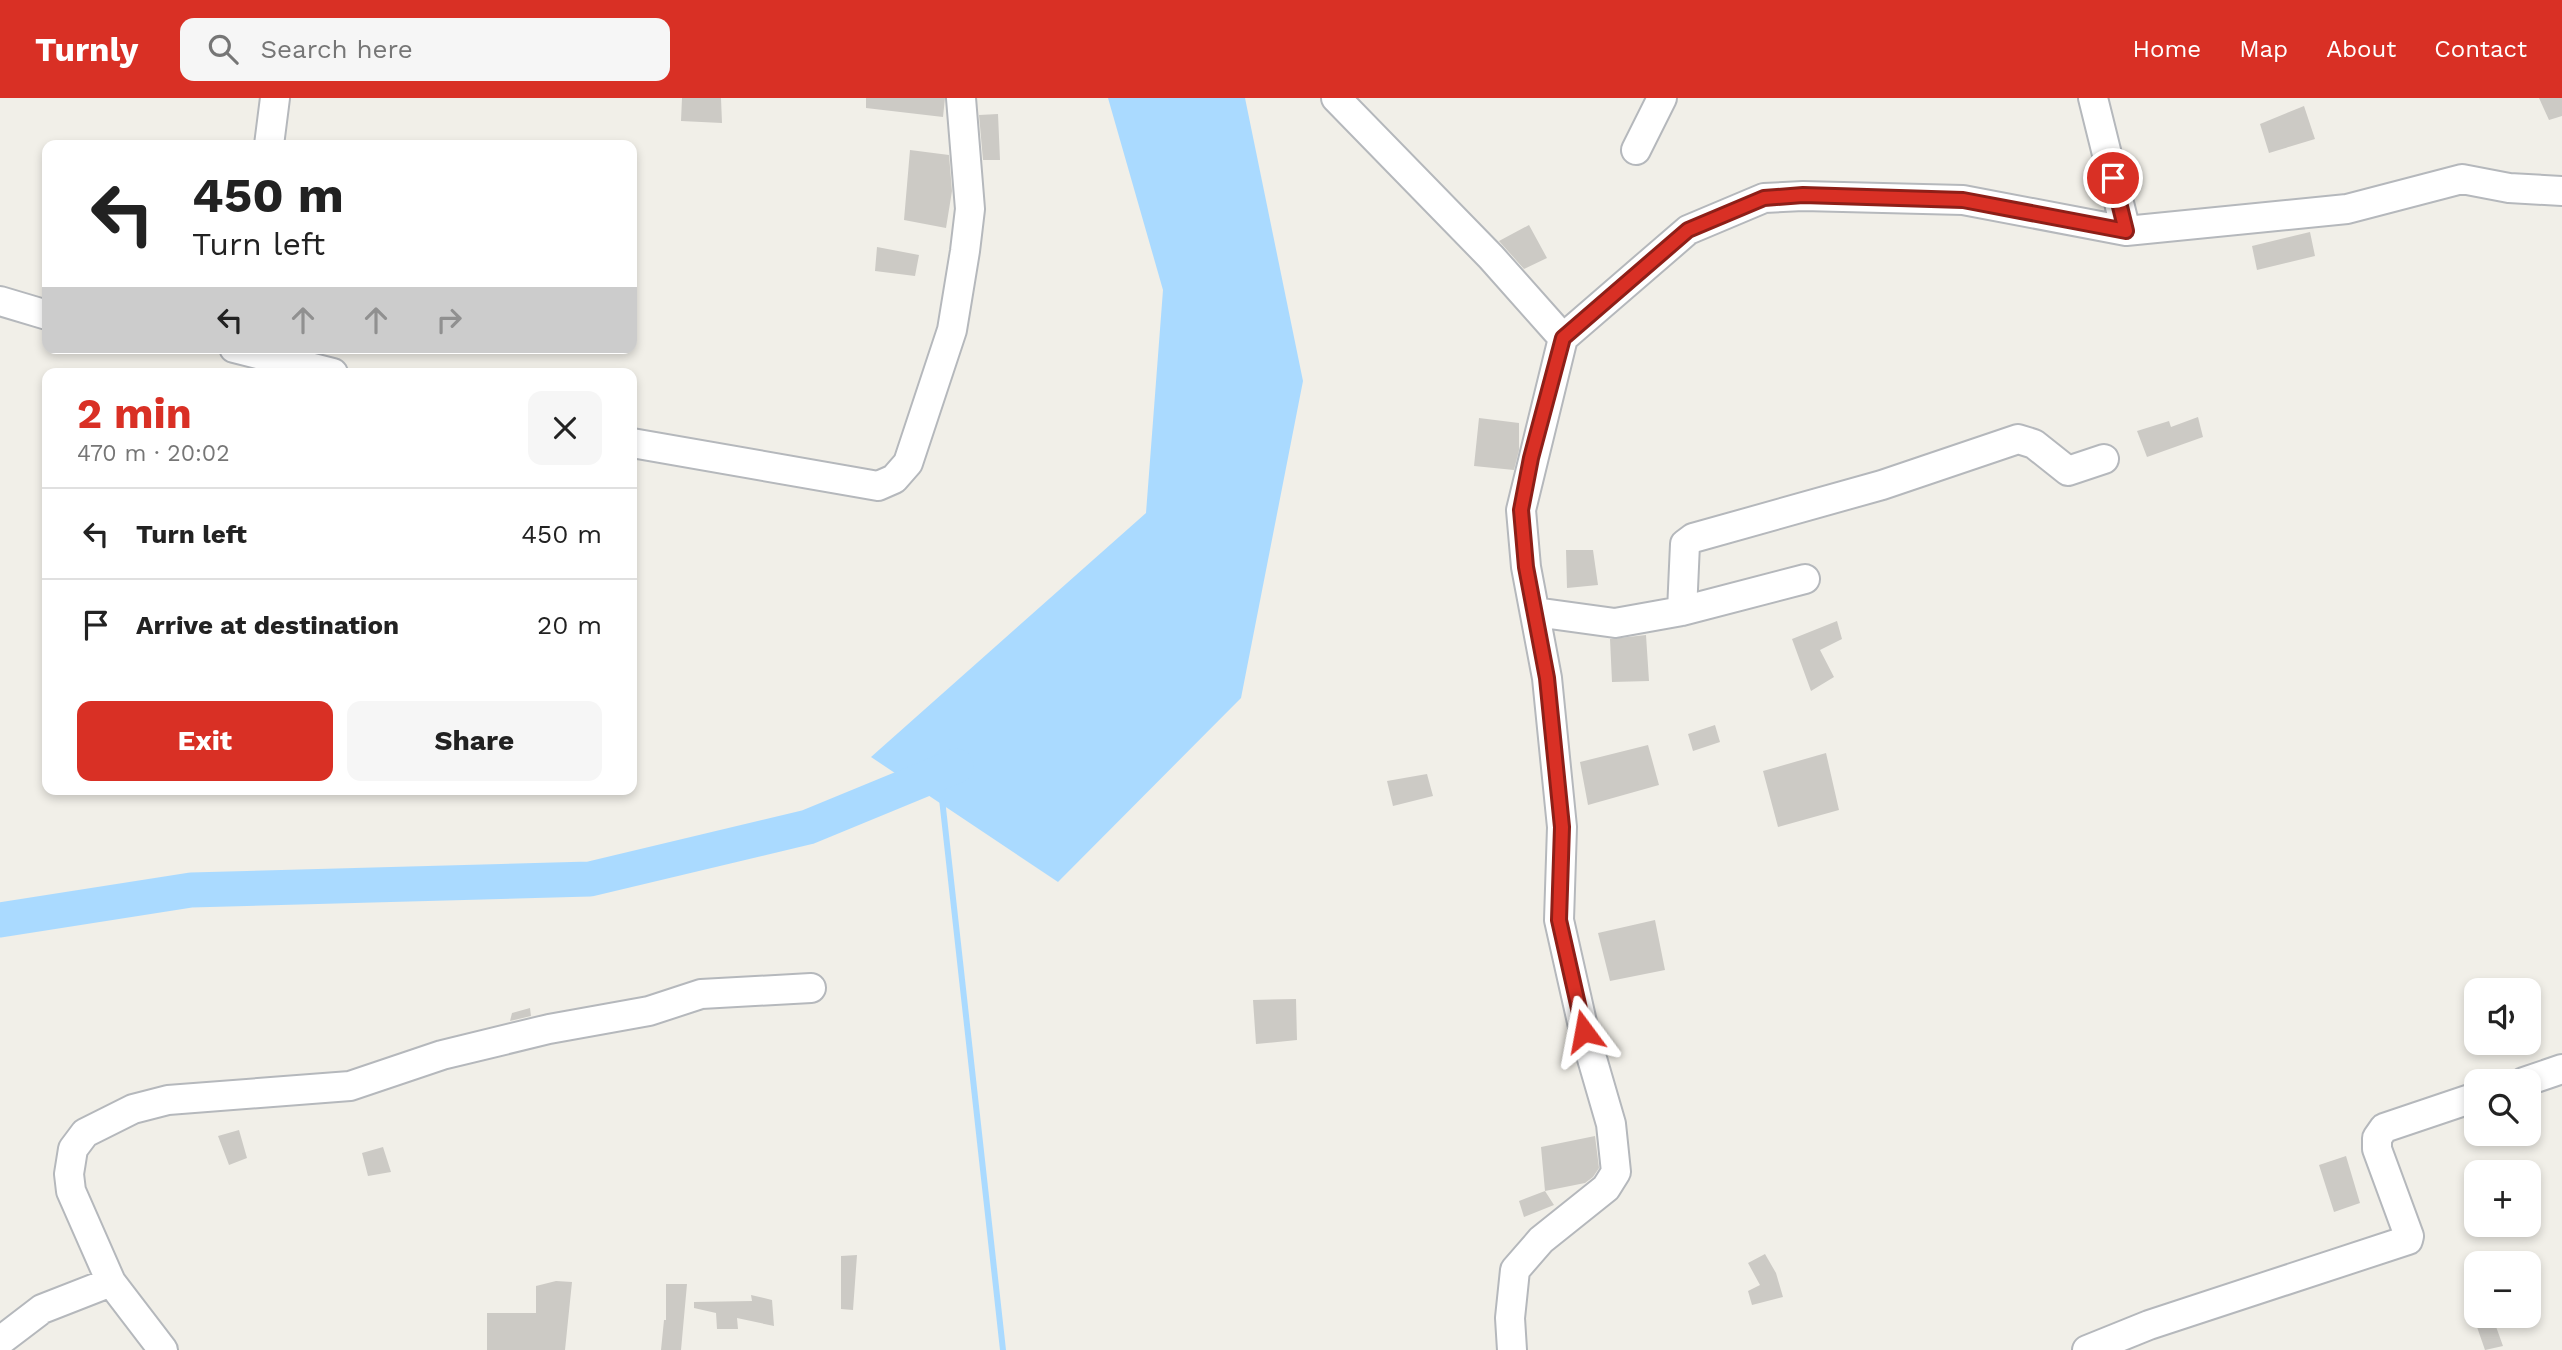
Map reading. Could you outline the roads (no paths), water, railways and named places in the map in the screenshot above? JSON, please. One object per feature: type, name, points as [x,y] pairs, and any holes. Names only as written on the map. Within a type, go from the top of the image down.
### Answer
[{"type":"street","points":[[270,140],[275,98]]},
{"type":"street","points":[[637,444],[878,486],[894,479],[908,463],[953,330],[970,209],[961,98]]},
{"type":"street","points":[[1336,98],[1491,257],[1563,338]]},
{"type":"street","points":[[1636,150],[1662,98]]},
{"type":"street","points":[[2093,98],[2126,231]]},
{"type":"street","points":[[1512,1350],[1510,1318],[1515,1270],[1541,1241],[1606,1188],[1616,1172],[1611,1124],[1584,1031],[1559,920],[1562,827],[1547,678],[1526,567],[1521,510],[1531,458],[1563,338],[1688,230],[1764,198],[1803,195],[1963,200],[2126,231],[2347,209],[2462,179],[2509,188],[2562,191]]},
{"type":"street","points":[[0,301],[42,313]]},
{"type":"street","points":[[262,354],[313,368]]},
{"type":"street","points":[[1682,611],[1685,544],[1693,538],[1882,485],[2018,439],[2034,444],[2068,471],[2104,459]]},
{"type":"street","points":[[1535,612],[1615,623],[1682,611],[1805,579]]},
{"type":"street","points":[[163,1350],[111,1282],[71,1191],[69,1174],[73,1149],[85,1133],[134,1109],[168,1100],[350,1086],[442,1055],[549,1029],[649,1010],[701,994],[811,988]]},
{"type":"street","points":[[2541,1076],[2562,1069]]},
{"type":"street","points":[[2087,1350],[2175,1316],[2408,1240],[2409,1236],[2377,1149],[2377,1138],[2384,1128],[2464,1101]]},
{"type":"street","points":[[0,1341],[42,1309],[111,1282]]},
{"type":"water","points":[[1108,98],[1245,98],[1303,381],[1241,698],[1058,882],[871,757],[1146,513],[1163,290]]},
{"type":"waterway","points":[[0,920],[191,890],[590,879],[808,827],[956,766]]},
{"type":"waterway","points":[[942,799],[1003,1350]]}]
